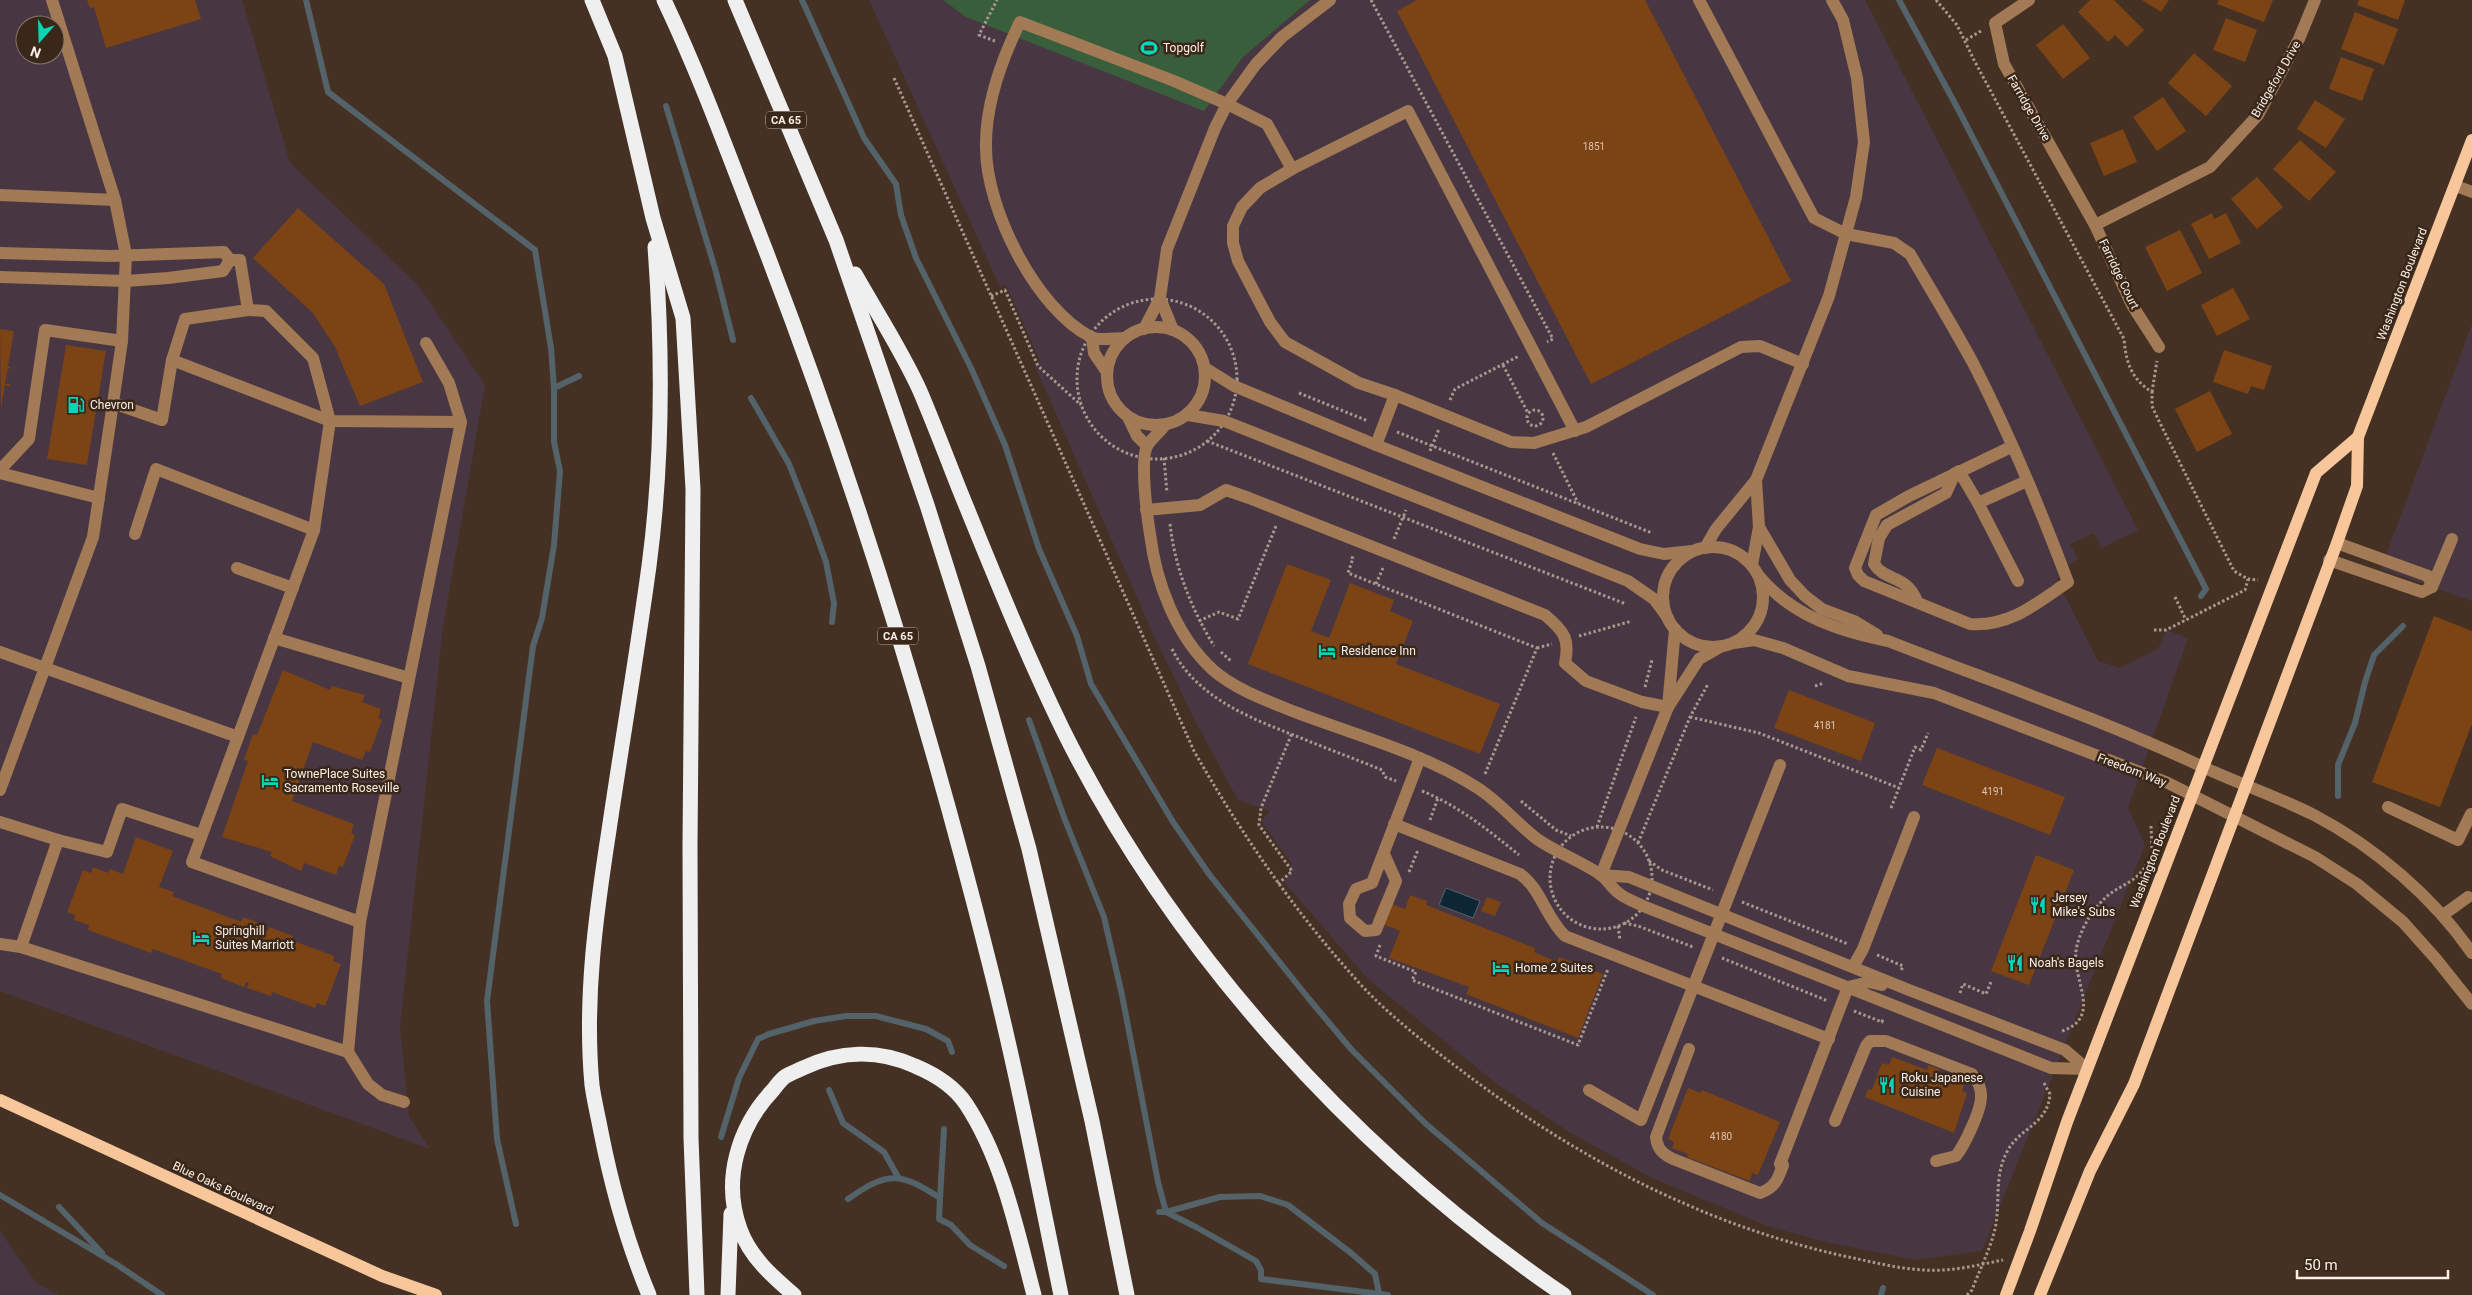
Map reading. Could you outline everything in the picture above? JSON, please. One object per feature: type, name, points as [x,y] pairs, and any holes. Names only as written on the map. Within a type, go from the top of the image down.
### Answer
[{"type":"highway","points":[[592,0],[615,56],[653,218],[683,318],[693,489],[690,837],[691,1119],[697,1295]]},
{"type":"highway","name":"CA 65","points":[[664,0],[725,148],[800,341],[860,512],[912,679],[990,963],[1061,1295]]},
{"type":"highway","name":"CA 65","points":[[735,0],[836,240],[927,505],[978,666],[1029,849],[1092,1121],[1127,1295]]},
{"type":"highway","points":[[649,1295],[617,1207],[592,1086],[590,1018],[592,956],[601,884],[649,566],[657,485],[661,330],[653,218]]},
{"type":"highway","points":[[836,240],[919,389],[1014,624],[1065,733],[1127,843],[1181,923],[1252,1014],[1327,1096],[1416,1180],[1524,1268],[1564,1295]]},
{"type":"highway","points":[[728,1295],[734,1164],[742,1136],[761,1102],[786,1076],[821,1060],[859,1052],[903,1060],[938,1076],[965,1102],[989,1146],[1015,1223],[1034,1295]]},
{"type":"highway","points":[[732,1196],[740,1230],[764,1270],[794,1295]]},
{"type":"main road","name":"Washington Boulevard","points":[[2040,1295],[2090,1171],[2134,1084],[2329,560],[2337,543],[2357,486],[2358,437],[2469,157],[2472,140]]},
{"type":"main road","name":"Washington Boulevard","points":[[2006,1295],[2087,1069],[2316,473],[2358,437]]},
{"type":"main road","name":"Blue Oaks Boulevard","points":[[0,1100],[348,1261],[382,1276],[436,1295]]},
{"type":"street","points":[[0,790],[93,537],[122,341],[126,281],[126,255],[115,200],[52,0]]},
{"type":"street","points":[[1144,329],[1160,298],[1167,249],[1215,128],[1227,104],[1256,64],[1282,37],[1330,0]]},
{"type":"street","points":[[1699,0],[1814,218],[1846,234],[1894,243],[1910,254],[1973,363],[2027,481],[2068,582],[2015,616],[1988,625],[1970,624],[1917,601],[1864,582],[1855,568],[1876,515],[1957,472],[2011,447]]},
{"type":"street","points":[[1668,707],[1671,624],[1664,592],[1666,580],[1672,568],[1698,550],[1756,480],[1829,296],[1856,197],[1864,142],[1857,78],[1843,20],[1832,0]]},
{"type":"street","name":"Farridge Drive","points":[[2029,0],[1995,23],[2004,64],[2095,225]]},
{"type":"street","name":"Bridgeford Drive","points":[[2095,225],[2210,167],[2258,115],[2299,39],[2315,0]]},
{"type":"street","points":[[1107,372],[1094,353],[1090,337],[1064,316],[1035,282],[1007,235],[995,204],[986,150],[988,115],[1008,46],[1020,22],[1123,60],[1227,104],[1266,124],[1292,169]]},
{"type":"street","points":[[1575,431],[1408,110],[1292,169],[1260,188],[1242,207],[1233,226],[1233,243],[1238,261],[1270,322],[1285,342],[1359,383],[1396,395],[1511,442],[1534,443],[1575,431],[1741,347],[1760,346],[1803,364]]},
{"type":"street","points":[[2456,186],[2472,192]]},
{"type":"street","points":[[0,195],[115,200]]},
{"type":"street","name":"Farridge Court","points":[[2095,225],[2132,305],[2160,347]]},
{"type":"street","points":[[0,253],[126,255],[224,252],[230,260]]},
{"type":"street","points":[[0,277],[126,281],[168,278],[223,271],[230,260]]},
{"type":"street","points":[[230,260],[240,260],[248,310]]},
{"type":"street","points":[[1160,298],[1174,330]]},
{"type":"street","points":[[112,404],[162,420],[172,360],[185,319],[248,310],[266,311],[313,358],[330,421],[314,530],[192,862],[360,922]]},
{"type":"street","points":[[1090,337],[1124,338],[1144,329],[1161,327],[1174,330],[1195,345],[1205,368],[1203,394],[1197,405],[1188,414],[1165,425],[1152,426],[1128,417],[1118,408],[1111,397],[1107,372],[1110,359],[1124,338]]},
{"type":"street","points":[[99,498],[0,472],[29,439],[46,330],[122,341]]},
{"type":"street","points":[[404,1102],[391,1099],[368,1084],[348,1052],[360,922],[461,422],[449,382],[426,343]]},
{"type":"street","points":[[172,360],[330,421],[461,422]]},
{"type":"street","points":[[1205,368],[1237,387],[1376,445],[1640,549],[1664,554],[1698,550],[1731,550],[1742,556],[1752,565],[1773,593],[1801,613],[1850,633],[1888,641]]},
{"type":"street","points":[[1376,445],[1396,395]]},
{"type":"street","points":[[1188,414],[1224,421],[1628,581],[1654,599],[1671,624],[1684,638],[1696,644],[1709,647],[1728,644]]},
{"type":"street","points":[[1128,417],[1147,452]]},
{"type":"street","points":[[1165,425],[1147,452],[1146,510],[1150,540],[1161,584],[1179,625],[1194,650],[1215,671],[1241,688],[1300,714],[1420,758],[1477,787],[1537,838],[1602,875],[1619,894],[1644,906],[2051,1068],[2087,1069]]},
{"type":"street","points":[[135,534],[156,469],[314,530]]},
{"type":"street","points":[[1957,472],[1978,503],[2018,581]]},
{"type":"street","points":[[1917,601],[1912,588],[1898,579],[1878,571],[1874,564],[1879,538],[1887,525],[1946,494],[1957,472]]},
{"type":"street","points":[[1752,565],[1759,528],[1756,480]]},
{"type":"street","points":[[1978,503],[2027,481]]},
{"type":"street","points":[[1146,510],[1200,505],[1226,490],[1546,616],[1558,626],[1567,640],[1565,663],[1586,682],[1642,702],[1668,707]]},
{"type":"street","points":[[1759,528],[1790,580],[1805,596],[1822,609],[1854,621],[1888,641],[2174,752],[2314,815],[2344,834],[2415,888],[2443,915],[2470,947]]},
{"type":"street","points":[[2329,560],[2422,592],[2432,587],[2452,538]]},
{"type":"street","points":[[2337,543],[2428,576],[2432,587]]},
{"type":"street","points":[[237,568],[293,588]]},
{"type":"street","points":[[1602,875],[1668,707],[1699,659],[1746,636],[1760,614],[1763,588],[1759,576]]},
{"type":"street","points":[[274,638],[409,678]]},
{"type":"street","name":"Freedom Way","points":[[1728,644],[1754,640],[1783,648],[1848,676],[1934,693],[2166,782],[2315,857],[2357,884],[2403,922],[2472,1004]]},
{"type":"street","points":[[0,652],[238,737]]},
{"type":"street","points":[[1384,854],[1396,881],[1376,930],[1365,931],[1350,918],[1349,904],[1356,888],[1372,883],[1420,758]]},
{"type":"street","points":[[1589,1090],[1641,1120],[1780,765]]},
{"type":"street","points":[[2388,806],[2458,840],[2472,813]]},
{"type":"street","points":[[0,822],[58,840],[107,852],[122,809],[201,835]]},
{"type":"street","points":[[1853,967],[1863,949],[1914,817]]},
{"type":"street","points":[[1394,824],[1520,874],[1535,887],[1554,926],[1565,936],[1828,1039]]},
{"type":"street","points":[[21,948],[58,840]]},
{"type":"street","points":[[1602,875],[1630,877],[1910,990],[2065,1050],[2087,1069]]},
{"type":"street","points":[[2443,915],[2468,897]]},
{"type":"street","points":[[0,944],[21,948],[348,1052]]},
{"type":"street","points":[[1848,987],[1868,982],[1910,990]]},
{"type":"street","points":[[1689,1049],[1656,1137],[1659,1148],[1664,1155],[1760,1193],[1769,1190],[1776,1183],[1781,1164],[1848,987]]},
{"type":"street","points":[[1835,1121],[1866,1046],[1870,1042],[1886,1041],[1972,1074],[1979,1086],[1981,1101],[1966,1139],[1956,1156],[1936,1161]]},
{"type":"path","points":[[997,0],[979,34],[1008,46]]},
{"type":"path","points":[[1372,0],[1553,339],[1455,390],[1425,464]]},
{"type":"path","points":[[1936,0],[1957,25],[1966,40],[1974,60],[2124,339],[2126,359],[2132,374],[2143,386],[2152,392]]},
{"type":"path","points":[[894,78],[1194,751],[1244,836],[1278,884],[1362,987],[1424,1042],[1489,1092],[1562,1142],[1644,1187],[1763,1234],[1826,1252],[1908,1269],[1944,1270],[2020,1256]]},
{"type":"path","points":[[991,296],[1005,290],[1038,366],[1081,406]]},
{"type":"path","points":[[1160,298],[1184,303],[1204,314],[1220,330],[1232,349],[1236,368],[1237,387],[1234,401],[1224,421],[1207,441],[1187,453],[1164,458],[1147,452],[1115,447],[1100,436],[1089,422],[1081,406],[1076,382],[1079,358],[1090,337],[1102,319],[1120,307],[1140,300],[1160,298]]},
{"type":"path","points":[[2160,347],[2152,392],[2152,406],[2158,419],[2234,570],[2248,579],[2274,582]]},
{"type":"path","points":[[1503,365],[1528,413],[1526,419],[1529,424],[1539,425]]},
{"type":"path","points":[[1236,368],[1246,372]]},
{"type":"path","points":[[1291,390],[1652,533]]},
{"type":"path","points":[[1528,413],[1535,410],[1542,413],[1543,422],[1539,425]]},
{"type":"path","points":[[1539,425],[1578,504]]},
{"type":"path","points":[[1207,441],[1626,604]]},
{"type":"path","points":[[1164,458],[1171,534],[1181,578],[1199,621],[1216,648],[1236,665]]},
{"type":"path","points":[[1376,584],[1412,496]]},
{"type":"path","points":[[1199,621],[1219,612],[1238,619],[1274,526],[1283,529]]},
{"type":"path","points":[[1344,554],[1353,558],[1348,573],[1537,648],[1632,621]]},
{"type":"path","points":[[2154,630],[2166,630],[2245,590],[2248,579]]},
{"type":"path","points":[[2175,597],[2186,620]]},
{"type":"path","points":[[1485,774],[1537,648]]},
{"type":"path","points":[[1597,827],[1642,702],[1652,660]]},
{"type":"path","points":[[1638,843],[1690,717],[1708,684]]},
{"type":"path","points":[[1278,884],[1292,871],[1259,824],[1261,808],[1300,714]]},
{"type":"path","points":[[1690,717],[1759,732],[1899,788]]},
{"type":"path","points":[[1891,808],[1915,748],[1921,750],[1928,733]]},
{"type":"path","points":[[1477,771],[1493,780]]},
{"type":"path","points":[[1516,796],[1556,830],[1571,836]]},
{"type":"path","points":[[1408,874],[1438,798]]},
{"type":"path","points":[[2073,1027],[2082,1017],[2084,1008],[2077,970],[2076,951],[2083,930],[2094,910],[2105,899],[2142,872],[2151,857],[2153,843],[2151,826]]},
{"type":"path","points":[[1383,938],[1376,956],[1416,972],[1412,980],[1578,1045],[1620,938],[1618,926]]},
{"type":"path","points":[[1958,995],[1963,984],[1986,994],[1991,982]]},
{"type":"path","points":[[1968,1295],[1972,1290],[1995,1229],[1997,1182],[2008,1150],[2020,1135],[2045,1115],[2050,1099],[2049,1090]]},
{"type":"shaded area","points":[[0,0],[242,0],[290,163],[419,286],[485,385],[443,627],[400,1026],[409,1117],[430,1149],[0,991]]},
{"type":"shaded area","points":[[869,0],[1865,0],[2138,530],[2101,548],[2094,533],[2070,544],[2078,559],[2071,563],[2057,580],[2098,661],[2120,668],[2158,649],[2166,630],[2188,638],[2128,808],[2145,845],[1982,1251],[1915,1260],[1830,1243],[1767,1226],[1650,1177],[1569,1132],[1496,1083],[1369,980],[1284,882],[1292,864],[1261,821],[1270,811],[1238,800],[1194,719],[1154,636],[1034,364],[1040,361],[1006,285],[1000,287]]},
{"type":"shaded area","points":[[2472,324],[2472,601],[2381,569]]},
{"type":"shaded area","points":[[0,1231],[36,1283],[59,1295],[0,1295]]},
{"type":"green space","name":"Topgolf","points":[[943,0],[1310,0],[1243,57],[1204,111],[966,17]]},
{"type":"water","points":[[1446,888],[1480,901],[1473,918],[1439,905]]},
{"type":"building","points":[[87,0],[195,0],[201,19],[106,48],[94,7],[90,8]]},
{"type":"building","points":[[1417,0],[1645,0],[1791,281],[1591,384],[1397,11]]},
{"type":"building","points":[[2090,0],[2114,0],[2144,30],[2127,47],[2115,35],[2108,42],[2078,12]]},
{"type":"building","points":[[2142,0],[2169,0],[2161,12]]},
{"type":"building","points":[[2219,0],[2273,0],[2264,22],[2217,4]]},
{"type":"building","points":[[2359,0],[2405,0],[2398,20],[2357,5]]},
{"type":"building","points":[[2355,12],[2398,29],[2384,65],[2341,49]]},
{"type":"building","points":[[2226,18],[2257,30],[2245,62],[2213,50]]},
{"type":"building","points":[[2063,24],[2090,58],[2063,79],[2036,45]]},
{"type":"building","points":[[2194,53],[2232,86],[2206,116],[2168,83]]},
{"type":"building","points":[[2341,57],[2374,69],[2362,101],[2329,89]]},
{"type":"building","points":[[2163,97],[2186,131],[2157,151],[2133,117]]},
{"type":"building","points":[[2315,100],[2345,119],[2326,148],[2297,129]]},
{"type":"building","points":[[2123,129],[2137,162],[2104,176],[2090,143]]},
{"type":"building","points":[[2300,140],[2336,172],[2309,201],[2273,169]]},
{"type":"building","points":[[2257,177],[2283,207],[2257,229],[2231,199]]},
{"type":"building","points":[[298,208],[384,284],[423,382],[360,406],[335,347],[313,313],[253,258]]},
{"type":"building","points":[[2212,213],[2214,219],[2226,213],[2241,243],[2209,259],[2191,224]]},
{"type":"building","points":[[2180,230],[2202,273],[2167,291],[2145,247]]},
{"type":"building","points":[[2233,288],[2250,319],[2217,336],[2201,305]]},
{"type":"building","points":[[0,329],[14,331],[8,366],[13,369],[8,368],[5,384],[10,384],[10,386],[5,385],[1,408]]},
{"type":"building","name":"Chevron","points":[[66,345],[106,351],[87,465],[47,459]]},
{"type":"building","points":[[2224,350],[2272,366],[2264,390],[2251,386],[2248,394],[2213,382]]},
{"type":"building","points":[[2210,391],[2232,434],[2197,452],[2175,409]]},
{"type":"building","name":"Residence Inn","points":[[1287,564],[1331,580],[1311,631],[1329,638],[1350,583],[1394,600],[1390,611],[1413,621],[1396,664],[1500,704],[1480,754],[1248,664]]},
{"type":"building","points":[[2434,616],[2472,631],[2472,724],[2440,807],[2372,782]]},
{"type":"building","name":"TownePlace Suites Sacramento Roseville","points":[[283,670],[330,690],[332,686],[365,695],[362,702],[381,709],[378,718],[382,720],[370,752],[366,751],[362,760],[313,742],[292,801],[354,824],[351,833],[355,835],[343,867],[339,866],[336,875],[304,863],[301,871],[270,856],[272,852],[222,837],[248,761],[244,760],[253,734],[257,735]]},
{"type":"building","points":[[1789,690],[1875,723],[1861,761],[1774,728]]},
{"type":"building","points":[[1937,748],[2065,797],[2050,835],[1922,785]]},
{"type":"building","name":"Springhill Suites Marriott","points":[[136,837],[173,851],[159,887],[174,892],[172,896],[241,922],[243,917],[266,926],[265,930],[268,931],[269,927],[293,936],[291,940],[334,956],[333,961],[341,964],[325,1006],[317,1003],[315,1008],[272,992],[271,996],[247,988],[249,983],[246,982],[244,987],[221,978],[222,974],[153,949],[151,953],[88,930],[89,925],[74,920],[75,915],[67,912],[83,870],[91,873],[93,867],[108,873],[110,869],[123,874]]},
{"type":"building","points":[[2036,855],[2074,870],[2029,985],[1991,971]]},
{"type":"building","name":"Home 2 Suites","points":[[1410,895],[1427,901],[1426,905],[1535,948],[1534,952],[1557,962],[1559,957],[1603,974],[1578,1038],[1466,994],[1469,987],[1389,958],[1400,931],[1373,920],[1381,900],[1405,909]]},
{"type":"building","points":[[1487,897],[1501,902],[1495,916],[1481,911]]},
{"type":"building","points":[[1892,1057],[1927,1070],[1928,1065],[1939,1069],[1937,1075],[1964,1085],[1962,1091],[1967,1093],[1954,1133],[1865,1097],[1868,1089],[1872,1090],[1882,1063],[1889,1065]]},
{"type":"building","points":[[1688,1088],[1701,1093],[1702,1090],[1780,1122],[1758,1175],[1752,1173],[1750,1181],[1687,1157],[1688,1154],[1672,1148],[1674,1142],[1668,1139]]},
{"type":"waterway","points":[[306,0],[328,92],[535,250],[551,348],[554,388],[554,442],[560,471],[554,545],[542,618],[533,646],[487,1001],[497,1139],[516,1224]]},
{"type":"waterway","points":[[802,0],[864,138],[896,184],[901,215],[916,258],[971,368],[1005,445],[1039,549],[1077,636],[1091,684],[1173,822],[1209,874],[1309,999],[1351,1049],[1426,1124],[1542,1223],[1653,1295]]},
{"type":"waterway","points":[[1899,0],[1958,109],[2206,589],[2201,596]]},
{"type":"waterway","points":[[666,106],[716,272],[733,340]]},
{"type":"waterway","points":[[554,388],[579,376]]},
{"type":"waterway","points":[[751,398],[789,464],[811,520],[826,562],[834,603],[832,622]]},
{"type":"waterway","points":[[2338,796],[2338,765],[2355,723],[2374,655],[2403,626]]},
{"type":"waterway","points":[[1029,720],[1065,820],[1104,917],[1122,995],[1158,1182],[1166,1212],[1159,1212]]},
{"type":"waterway","points":[[721,1137],[739,1078],[758,1039],[769,1034],[814,1021],[846,1016],[876,1016],[926,1029],[948,1041],[952,1052]]},
{"type":"waterway","points":[[829,1090],[843,1123],[884,1152],[898,1177]]},
{"type":"waterway","points":[[940,1198],[944,1129]]},
{"type":"waterway","points":[[848,1199],[874,1183],[884,1180],[894,1178],[914,1183],[940,1198],[939,1219],[951,1225],[970,1245],[1004,1266]]},
{"type":"waterway","points":[[0,1195],[116,1264],[162,1295]]},
{"type":"waterway","points":[[1166,1212],[1220,1197],[1260,1196],[1288,1205],[1351,1253],[1375,1274],[1379,1293]]},
{"type":"waterway","points":[[59,1207],[102,1253]]},
{"type":"waterway","points":[[1166,1212],[1256,1261],[1261,1270],[1261,1279],[1388,1295]]},
{"type":"waterway","points":[[1881,1295],[1883,1288]]},
{"type":"place","name":"Topgolf","points":[[1149,48]]},
{"type":"place","name":"Chevron","points":[[76,405]]},
{"type":"place","name":"Residence Inn","points":[[1327,651]]},
{"type":"place","name":"TownePlace Suites Sacramento Roseville","points":[[270,781]]},
{"type":"place","name":"Jersey Mike's Subs","points":[[2038,905]]},
{"type":"place","name":"Springhill Suites Marriott","points":[[201,938]]},
{"type":"place","name":"Noah's Bagels","points":[[2015,963]]},
{"type":"place","name":"Home 2 Suites","points":[[1501,968]]},
{"type":"place","name":"Roku Japanese Cuisine","points":[[1887,1085]]}]
